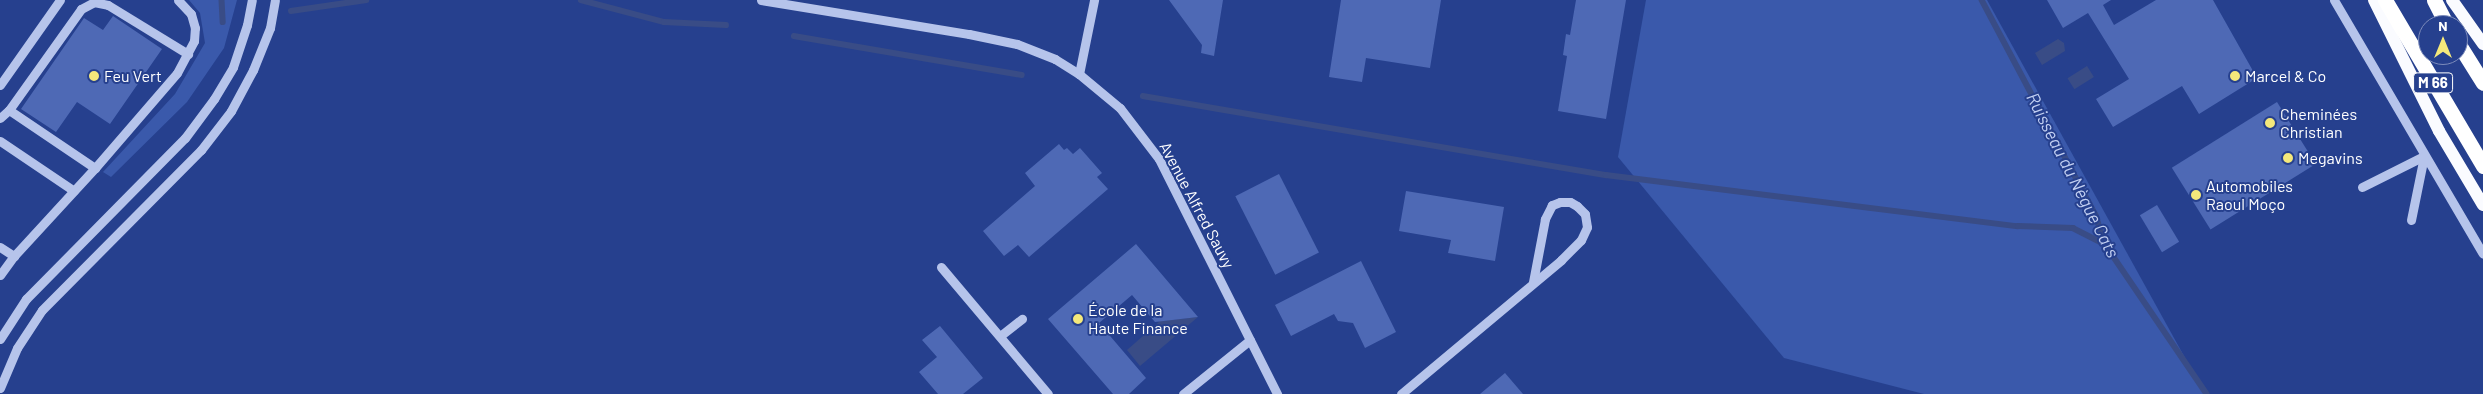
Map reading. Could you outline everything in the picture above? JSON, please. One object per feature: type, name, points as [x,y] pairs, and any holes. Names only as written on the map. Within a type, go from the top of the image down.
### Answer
[{"type":"highway","name":"M 66","points":[[2384,0],[2483,166]]},
{"type":"highway","points":[[2434,0],[2442,15]]},
{"type":"highway","name":"M 66","points":[[2468,59],[2483,83]]},
{"type":"main road","name":"M 66","points":[[2374,0],[2439,131],[2483,205]]},
{"type":"main road","points":[[2452,0],[2483,44]]},
{"type":"street","points":[[0,85],[60,0]]},
{"type":"street","points":[[0,275],[14,256],[95,168],[177,73],[194,41],[195,28],[191,14],[178,0]]},
{"type":"street","points":[[0,339],[26,299],[185,138],[214,99],[233,67],[247,24],[252,0]]},
{"type":"street","points":[[0,388],[17,348],[42,310],[201,150],[231,110],[252,70],[266,37],[275,0]]},
{"type":"street","name":"Avenue Alfred Sauvy","points":[[761,0],[969,34],[1017,44],[1055,59],[1079,74],[1120,108],[1159,159],[1277,394]]},
{"type":"street","points":[[1079,74],[1094,0]]},
{"type":"street","points":[[2334,0],[2483,254]]},
{"type":"street","points":[[0,118],[9,110],[81,9],[94,2],[108,5],[188,54]]},
{"type":"street","points":[[9,110],[95,168]]},
{"type":"street","points":[[0,141],[74,191]]},
{"type":"street","points":[[2362,187],[2424,156]]},
{"type":"street","points":[[2411,220],[2424,156]]},
{"type":"street","points":[[1401,394],[1533,282],[1581,240],[1587,227],[1585,214],[1570,202],[1552,205],[1545,219],[1533,282]]},
{"type":"street","points":[[0,248],[14,256]]},
{"type":"street","points":[[941,267],[1048,394]]},
{"type":"street","points":[[1000,336],[1022,319]]},
{"type":"street","points":[[1183,394],[1250,340]]},
{"type":"shaded area","points":[[189,0],[237,0],[224,48],[187,102],[111,177],[103,172],[175,94],[205,43],[200,13]]},
{"type":"shaded area","points":[[1646,0],[1987,0],[2205,394],[1924,394],[1784,358],[1618,157]]},
{"type":"shaded area","points":[[2058,39],[2064,43],[2065,51],[2042,65],[2035,53]]},
{"type":"shaded area","points":[[2087,66],[2094,77],[2074,89],[2067,78]]},
{"type":"shaded area","points":[[1198,317],[1140,366],[1127,350],[1160,321]]},
{"type":"building","points":[[1169,0],[1223,0],[1214,56],[1201,53],[1202,45]]},
{"type":"building","points":[[1341,0],[1441,0],[1430,68],[1366,58],[1362,82],[1329,77]]},
{"type":"building","points":[[1576,0],[1626,0],[1606,119],[1558,111],[1567,56],[1563,55],[1566,34],[1570,35]]},
{"type":"building","points":[[2047,0],[2111,0],[2103,5],[2114,25],[2156,0],[2213,0],[2257,78],[2199,114],[2182,86],[2113,127],[2096,99],[2129,79],[2088,13],[2063,28]]},
{"type":"building","name":"Feu Vert","points":[[113,16],[162,49],[110,124],[77,102],[56,132],[21,109],[84,18],[103,30]]},
{"type":"building","points":[[2277,102],[2316,164],[2211,230],[2172,168]]},
{"type":"building","points":[[1059,144],[1064,150],[1067,148],[1073,154],[1080,148],[1102,173],[1097,177],[1108,189],[1029,257],[1018,245],[1004,256],[983,231],[1035,186],[1025,173]]},
{"type":"building","points":[[1279,174],[1319,252],[1275,275],[1235,196]]},
{"type":"building","points":[[1406,191],[1504,207],[1495,261],[1448,253],[1451,240],[1399,231]]},
{"type":"building","points":[[2157,205],[2179,242],[2162,252],[2140,215]]},
{"type":"building","points":[[1136,244],[1198,317],[1155,322],[1132,295],[1099,323],[1146,378],[1129,394],[1113,394],[1048,319]]},
{"type":"building","points":[[1361,261],[1396,332],[1365,348],[1353,323],[1338,321],[1334,314],[1291,336],[1275,305]]},
{"type":"building","points":[[940,326],[983,378],[963,394],[938,394],[919,372],[937,357],[922,340]]},
{"type":"building","points":[[1505,373],[1523,394],[1480,394]]},
{"type":"waterway","points":[[222,0],[223,22]]},
{"type":"waterway","points":[[291,11],[366,0]]},
{"type":"waterway","points":[[581,0],[664,22],[726,25]]},
{"type":"waterway","name":"Ruisseau du Nègue Cats","points":[[1982,0],[2096,215],[2105,244],[2207,394]]},
{"type":"waterway","points":[[794,36],[1022,75]]},
{"type":"waterway","points":[[1143,96],[1606,175],[2018,226],[2073,228],[2105,244]]},
{"type":"place","name":"Feu Vert","points":[[94,76]]},
{"type":"place","name":"Marcel & Co","points":[[2235,76]]},
{"type":"place","name":"Cheminées Christian","points":[[2270,123]]},
{"type":"place","name":"Megavins","points":[[2288,158]]},
{"type":"place","name":"Automobiles Raoul Moço","points":[[2196,195]]},
{"type":"place","name":"École de la Haute Finance","points":[[1078,319]]}]
